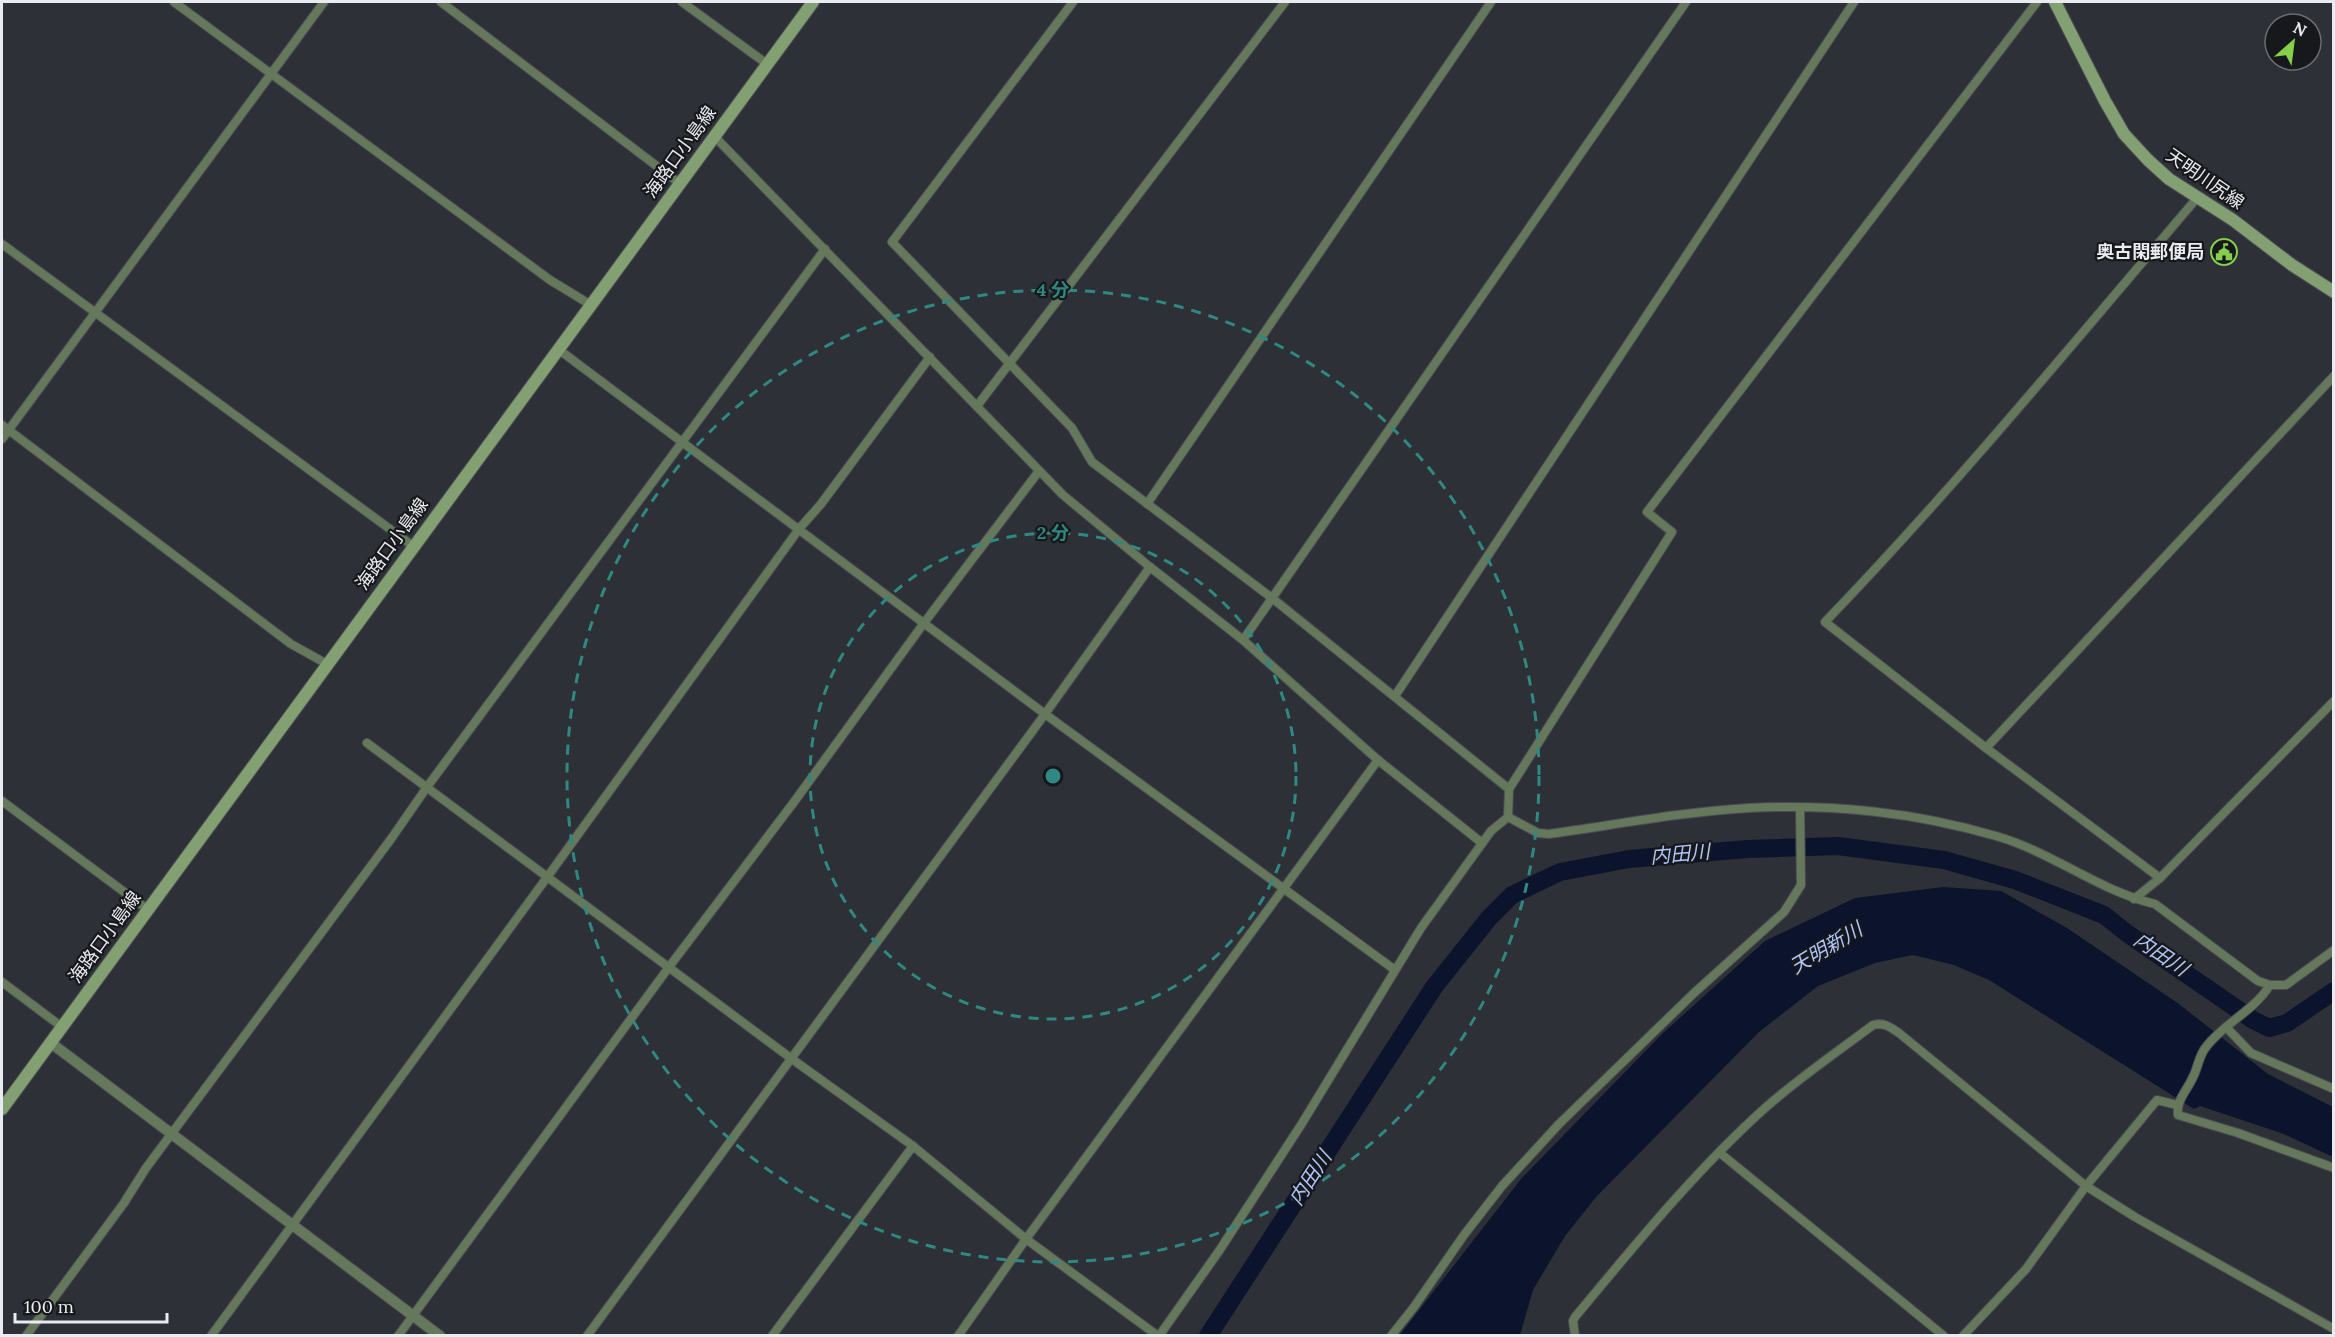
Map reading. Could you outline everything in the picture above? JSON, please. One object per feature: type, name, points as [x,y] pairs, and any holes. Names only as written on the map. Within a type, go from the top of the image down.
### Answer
[{"type":"main road","name":"海路口小島線","points":[[2,1108],[813,2]]},
{"type":"main road","name":"天明川尻線","points":[[2055,2],[2124,134],[2155,166],[2198,198],[2233,220],[2292,266],[2334,292]]},
{"type":"street","points":[[174,2],[550,280],[591,305]]},
{"type":"street","points":[[2,439],[5,427],[95,313],[324,2]]},
{"type":"street","points":[[441,2],[680,183]]},
{"type":"street","points":[[682,2],[767,64]]},
{"type":"street","points":[[1073,2],[892,242],[1072,428],[1092,462],[1272,598],[1509,789]]},
{"type":"street","points":[[977,406],[1285,2]]},
{"type":"street","points":[[1147,504],[1491,2]]},
{"type":"street","points":[[1243,640],[1686,2]]},
{"type":"street","points":[[1395,696],[1854,2]]},
{"type":"street","points":[[367,742],[792,1059],[913,1146],[1026,1239],[1158,1335],[1219,1251],[1301,1125],[1421,928],[1491,831],[1508,817],[1509,789],[1672,532],[1647,512],[2037,2]]},
{"type":"street","points":[[714,136],[1063,495],[1243,640],[1378,760],[1482,843]]},
{"type":"street","points":[[2160,878],[1986,748],[1825,622],[1886,559],[1976,457],[2198,198]]},
{"type":"street","points":[[2,244],[413,546]]},
{"type":"street","points":[[26,1335],[124,1203],[172,1133],[825,249]]},
{"type":"street","points":[[558,349],[1046,714],[1395,970]]},
{"type":"street","points":[[211,1335],[799,529],[821,504],[930,357]]},
{"type":"street","points":[[1986,748],[2334,376]]},
{"type":"street","points":[[5,427],[291,644],[327,664]]},
{"type":"street","points":[[398,1335],[669,967],[794,802],[924,623],[1040,471]]},
{"type":"street","points":[[587,1335],[1046,714],[1150,567]]},
{"type":"street","points":[[2134,899],[2160,878],[2334,701]]},
{"type":"street","points":[[958,1335],[1378,760]]},
{"type":"street","points":[[2,801],[147,909]]},
{"type":"street","points":[[1508,817],[1538,834],[1724,810],[1800,808],[1876,810],[1949,823],[2029,847],[2134,899],[2155,904],[2268,989]]},
{"type":"street","points":[[1391,1335],[1502,1186],[1559,1124],[1677,1009],[1784,912],[1801,885],[1800,808]]},
{"type":"street","points":[[2334,950],[2286,986],[2268,989],[2239,1019],[2217,1035],[2204,1049],[2194,1077],[2177,1105],[2178,1115],[2238,1133],[2334,1168]]},
{"type":"street","points":[[2,982],[62,1027]]},
{"type":"street","points":[[1575,1335],[1573,1321],[1575,1317],[1644,1233],[1720,1153],[1793,1084],[1873,1025],[1879,1024],[1887,1025],[1899,1033],[2086,1186],[2135,1217],[2334,1329]]},
{"type":"street","points":[[2226,1027],[2251,1053],[2334,1089]]},
{"type":"street","points":[[51,1043],[440,1335]]},
{"type":"street","points":[[1963,1335],[2025,1269],[2086,1186],[2157,1100],[2177,1105]]},
{"type":"street","points":[[772,1335],[913,1146]]},
{"type":"street","points":[[1720,1153],[1944,1335]]},
{"type":"water","name":"天明新川","points":[[1943,887],[2001,891],[2067,928],[2179,1004],[2268,1074],[2333,1107],[2333,1157],[2284,1134],[2200,1106],[2194,1109],[1989,980],[1954,965],[1913,955],[1875,963],[1818,986],[1759,1032],[1596,1197],[1565,1236],[1533,1290],[1520,1335],[1399,1336],[1521,1179],[1662,1034],[1765,941],[1855,898]]},
{"type":"waterway","name":"内田川","points":[[1208,1336],[1434,987],[1489,918],[1512,895],[1560,872],[1629,859],[1748,849],[1838,846],[1944,860],[2015,880],[2104,915],[2253,1020],[2269,1028],[2287,1023],[2334,991]]},
{"type":"place","name":"奥古閑郵便局","points":[[2224,252]]}]
